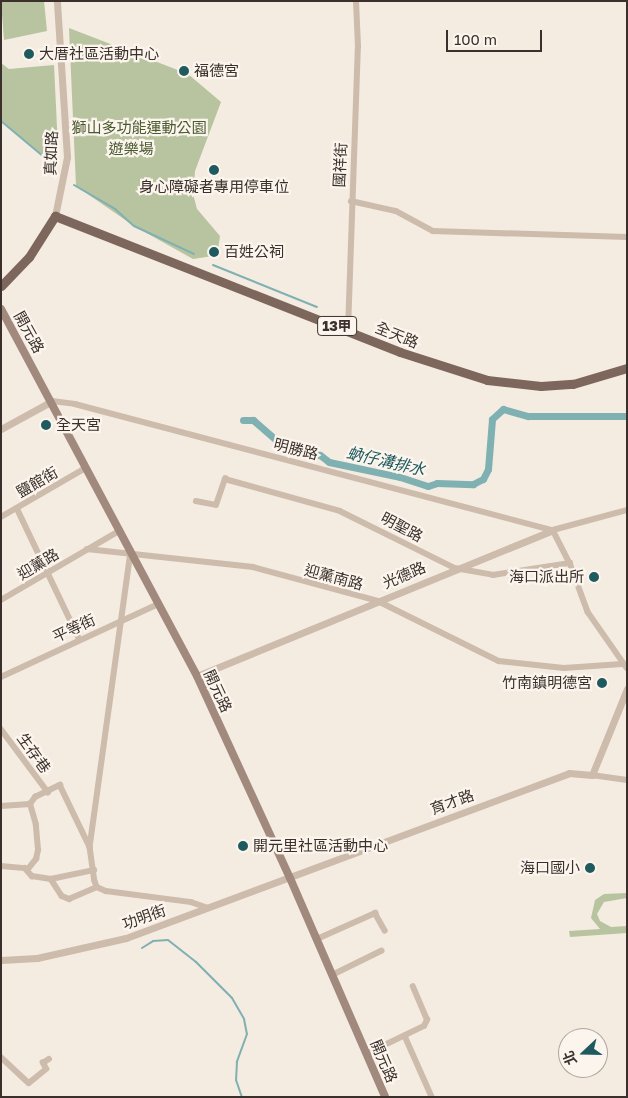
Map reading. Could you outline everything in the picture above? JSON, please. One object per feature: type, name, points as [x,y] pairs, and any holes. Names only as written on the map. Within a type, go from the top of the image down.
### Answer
[{"type":"main road","name":"真如路","points":[[1,286],[29,257],[54,216]]},
{"type":"main road","name":"全天路","points":[[54,216],[420,359],[487,380],[517,384],[573,384],[627,368]]},
{"type":"main road","name":"開元路","points":[[1,309],[52,401],[197,676],[290,878],[385,1097]]},
{"type":"street","name":"真如路","points":[[54,216],[67,157],[57,1]]},
{"type":"street","name":"國祥街","points":[[348,330],[351,201],[358,47],[356,1]]},
{"type":"street","points":[[351,201],[396,211],[433,231],[627,237]]},
{"type":"street","points":[[1,430],[52,401]]},
{"type":"street","name":"明勝路","points":[[52,401],[75,404],[553,530]]},
{"type":"street","name":"鹽館街","points":[[1,517],[86,468]]},
{"type":"street","name":"明聖路","points":[[196,501],[216,505],[225,479],[340,511],[455,568],[493,575],[570,563]]},
{"type":"street","points":[[18,508],[80,640]]},
{"type":"street","name":"光德路","points":[[197,676],[455,568],[553,530],[627,510]]},
{"type":"street","name":"迎薰路","points":[[1,600],[119,530]]},
{"type":"street","points":[[553,530],[570,563],[588,612],[625,666]]},
{"type":"street","name":"迎薰南路","points":[[87,549],[131,552],[253,567],[378,601],[499,661],[564,668],[625,666]]},
{"type":"street","points":[[90,847],[120,620],[131,552]]},
{"type":"street","name":"平等街","points":[[1,677],[120,620],[158,604]]},
{"type":"street","points":[[592,775],[627,689]]},
{"type":"street","name":"生存巷","points":[[1,729],[48,792]]},
{"type":"street","name":"育才路","points":[[290,878],[569,773],[627,780]]},
{"type":"street","points":[[1,806],[30,804],[60,785],[90,847],[97,887]]},
{"type":"street","points":[[28,869],[36,859],[38,850],[36,825],[30,804]]},
{"type":"street","points":[[1,866],[28,869]]},
{"type":"street","points":[[28,869],[32,876],[52,879],[94,870]]},
{"type":"street","name":"功明街","points":[[1,960],[37,958],[126,938],[290,878]]},
{"type":"street","points":[[52,879],[62,896],[69,899],[97,887],[106,891],[191,902],[208,908]]},
{"type":"street","points":[[317,939],[375,913],[385,930]]},
{"type":"street","points":[[332,975],[381,951]]},
{"type":"street","points":[[366,1054],[424,1026],[427,1020],[413,987]]},
{"type":"street","points":[[405,1036],[432,1097]]},
{"type":"street","points":[[1,1057],[29,1083],[46,1069],[43,1063],[49,1059]]},
{"type":"green space","points":[[1,1],[44,1],[47,31],[4,40]]},
{"type":"green space","name":"獅山多功能運動公園","points":[[69,28],[188,74],[221,102],[195,171],[193,194],[197,209],[220,236],[218,249],[213,256],[193,259],[134,226],[76,186]]},
{"type":"green space","points":[[1,63],[9,69],[54,65],[58,148],[54,166],[1,120]]},
{"type":"green space","points":[[627,893],[627,898],[604,902],[597,914],[600,921],[611,927],[627,926],[627,933],[570,937],[569,931],[600,929],[591,918],[595,900],[604,894]]},
{"type":"waterway","points":[[1,121],[56,167]]},
{"type":"waterway","points":[[74,185],[115,209],[134,226],[194,254]]},
{"type":"waterway","points":[[213,265],[317,307]]},
{"type":"waterway","name":"蚋仔溝排水","points":[[243,420],[253,420],[282,445],[320,455],[329,462],[400,477],[428,486],[437,483],[473,484],[483,479],[488,469],[492,419],[503,409],[528,416],[627,416]]},
{"type":"waterway","points":[[142,948],[153,941],[168,940],[196,962],[232,998],[244,1019],[247,1034],[237,1062],[236,1080],[242,1097]]},
{"type":"place","name":"大厝社區活動中心","points":[[29,54]]},
{"type":"place","name":"福德宮","points":[[184,71]]},
{"type":"place","name":"身心障礙者專用停車位","points":[[214,170]]},
{"type":"place","name":"百姓公祠","points":[[214,252]]},
{"type":"place","name":"全天宮","points":[[46,425]]},
{"type":"place","name":"海口派出所","points":[[594,577]]},
{"type":"place","name":"竹南鎮明德宮","points":[[602,683]]},
{"type":"place","name":"開元里社區活動中心","points":[[243,846]]},
{"type":"place","name":"海口國小","points":[[590,868]]},
{"type":"park label","name":"遊樂場","points":[[131,149]]}]
